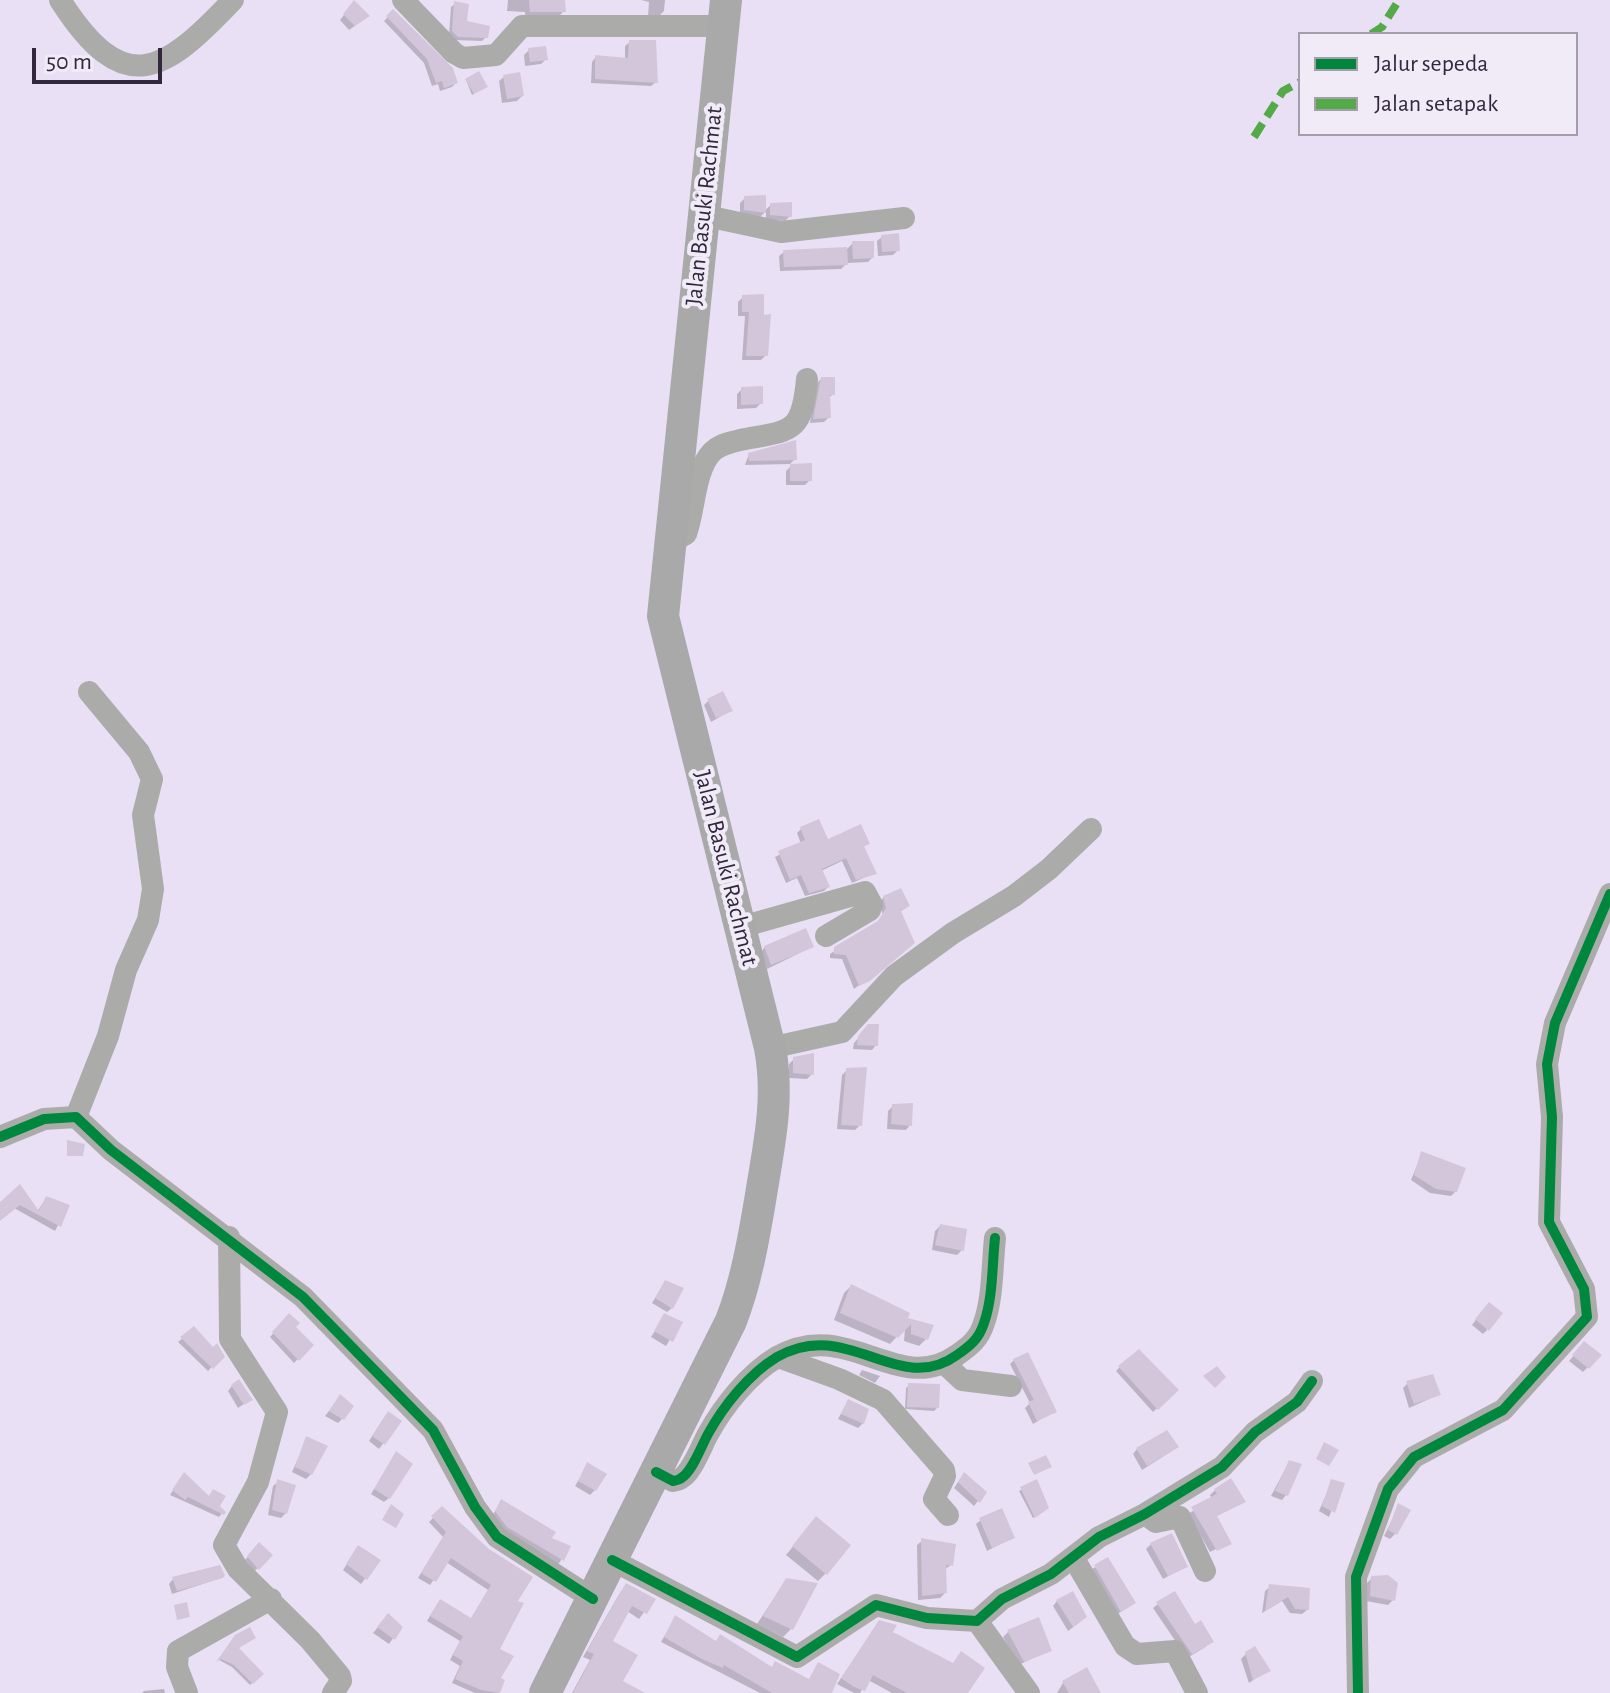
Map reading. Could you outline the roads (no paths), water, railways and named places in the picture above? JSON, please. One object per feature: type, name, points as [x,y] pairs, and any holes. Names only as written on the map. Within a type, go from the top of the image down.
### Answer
[{"type":"highway","name":"Jalan Basuki Rachmat","points":[[545,1693],[731,1321],[742,1290],[772,1138],[775,1089],[770,1048],[665,631],[663,601],[724,13]]},
{"type":"street","points":[[60,0],[96,48],[139,67],[159,64],[176,54],[233,0]]},
{"type":"street","points":[[403,0],[454,53],[463,58],[496,55],[522,26],[724,13]]},
{"type":"street","points":[[702,215],[781,232],[904,218]]},
{"type":"street","points":[[670,543],[686,534],[703,472],[713,451],[724,444],[793,426],[804,412],[807,379]]},
{"type":"street","points":[[76,1117],[152,904],[143,815],[152,779],[139,752],[89,692]]},
{"type":"street","points":[[770,1048],[842,1032],[894,976],[1026,887],[1091,829]]},
{"type":"street","points":[[741,927],[865,892],[872,905],[870,910],[826,936]]},
{"type":"street","points":[[1358,1693],[1356,1577],[1388,1489],[1414,1457],[1503,1410],[1587,1317],[1584,1289],[1549,1222],[1552,1117],[1546,1079],[1555,1023],[1602,930],[1610,894]]},
{"type":"street","points":[[0,1137],[44,1119],[76,1117],[111,1150],[229,1237],[303,1297],[433,1430],[475,1507],[497,1537],[593,1599]]},
{"type":"street","points":[[229,1237],[230,1339],[277,1412],[258,1482],[224,1545],[238,1569],[271,1599],[340,1676],[341,1681],[333,1693]]},
{"type":"street","points":[[656,1472],[673,1481],[686,1475],[712,1426],[735,1397],[778,1357],[802,1346],[829,1344],[909,1368],[926,1369],[945,1364],[980,1336],[987,1312],[995,1238]]},
{"type":"street","points":[[778,1357],[864,1389],[897,1413],[944,1470],[945,1476],[934,1499],[948,1515]]},
{"type":"street","points":[[945,1364],[962,1380],[1011,1386]]},
{"type":"street","points":[[612,1560],[797,1657],[876,1605],[927,1618],[977,1621],[1002,1599],[1034,1585],[1099,1537],[1145,1514],[1222,1467],[1255,1432],[1297,1402],[1312,1381]]},
{"type":"street","points":[[1145,1514],[1156,1522],[1180,1517],[1205,1571]]},
{"type":"street","points":[[1073,1557],[1125,1646],[1137,1654],[1175,1651],[1197,1693]]},
{"type":"street","points":[[187,1693],[177,1667],[178,1651],[271,1599]]},
{"type":"street","points":[[977,1621],[1029,1693]]}]
